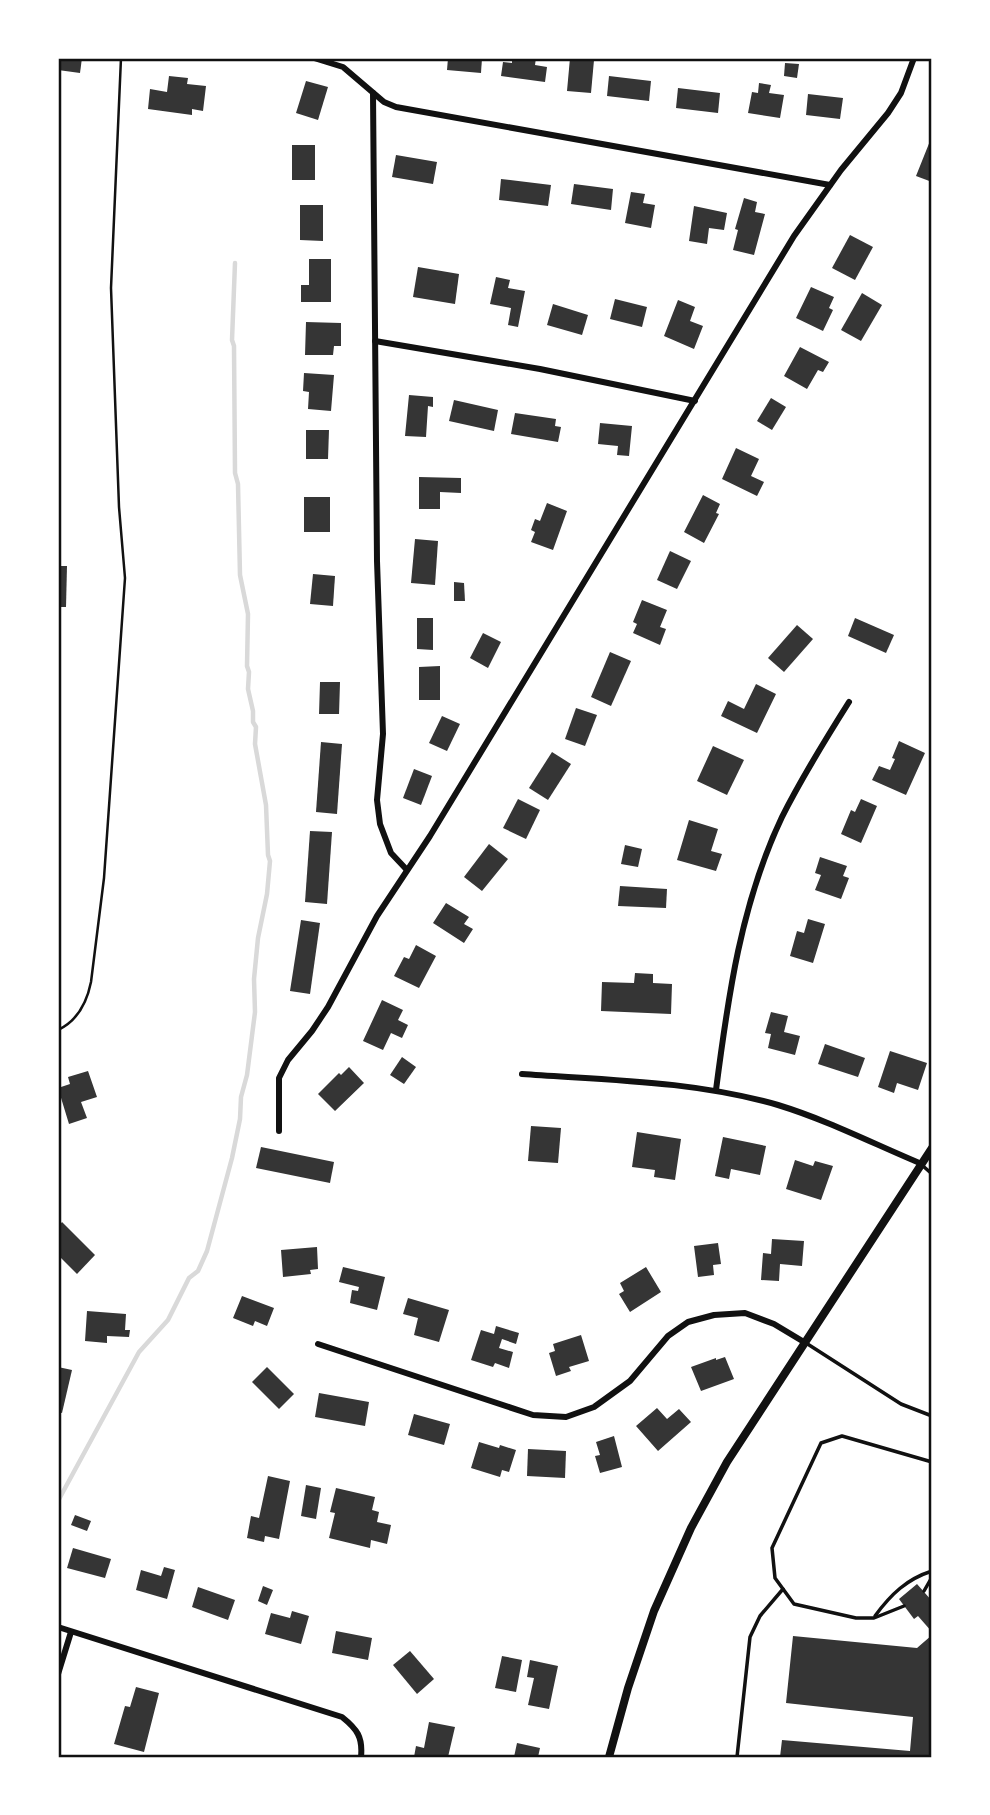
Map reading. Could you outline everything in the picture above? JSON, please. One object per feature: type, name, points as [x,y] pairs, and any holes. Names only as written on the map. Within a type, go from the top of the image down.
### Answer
[{"type":"street","points":[[314,58],[343,67],[384,102],[396,107],[830,185]]},
{"type":"street","points":[[279,1131],[279,1077],[288,1060],[328,1007],[377,916],[430,836],[794,236],[901,93],[914,58]]},
{"type":"street","points":[[373,93],[377,561],[383,734],[377,800],[380,824],[391,853],[407,870]]},
{"type":"street","points":[[375,341],[540,369],[695,401]]},
{"type":"street","points":[[716,1090],[736,955],[763,864],[782,818],[811,763],[849,702]]},
{"type":"street","points":[[522,1074],[716,1090],[778,1105],[922,1164]]},
{"type":"street","points":[[609,1757],[628,1688],[654,1611],[691,1528],[727,1462],[932,1148]]},
{"type":"street","points":[[318,1345],[533,1415],[566,1417],[594,1407],[630,1381],[668,1336],[688,1322],[714,1315],[745,1313],[774,1324],[804,1342]]},
{"type":"street","points":[[58,1627],[342,1717],[357,1729],[363,1743],[361,1757]]},
{"type":"street","points":[[58,1674],[71,1632]]},
{"type":"lane","points":[[922,1164],[932,1174]]},
{"type":"lane","points":[[804,1342],[901,1404],[932,1416]]},
{"type":"lane","points":[[904,1606],[874,1618],[856,1618],[794,1604],[775,1578],[772,1548],[821,1443],[842,1436],[932,1462]]},
{"type":"lane","points":[[874,1618],[888,1599],[913,1577],[932,1571]]},
{"type":"lane","points":[[924,1591],[932,1577]]},
{"type":"lane","points":[[737,1757],[750,1637],[760,1616],[783,1589]]},
{"type":"path","points":[[58,1030],[76,1016],[89,994],[104,878],[125,578],[118,507],[111,288],[121,58]]},
{"type":"building","points":[[58,58],[82,58],[80,73],[58,70]]},
{"type":"building","points":[[448,58],[482,58],[481,73],[447,70]]},
{"type":"building","points":[[512,58],[536,58],[535,65],[547,67],[545,82],[501,76],[503,62],[512,63]]},
{"type":"building","points":[[570,58],[594,60],[591,93],[567,91]]},
{"type":"building","points":[[785,63],[799,64],[797,78],[784,76]]},
{"type":"building","points":[[169,76],[188,78],[187,84],[206,86],[203,111],[192,109],[192,115],[148,109],[150,89],[167,92]]},
{"type":"building","points":[[609,76],[651,81],[649,101],[607,96]]},
{"type":"building","points":[[306,81],[328,87],[318,120],[296,113]]},
{"type":"building","points":[[759,83],[771,85],[769,93],[784,95],[780,118],[748,113],[752,92],[758,93]]},
{"type":"building","points":[[678,88],[720,93],[718,113],[676,108]]},
{"type":"building","points":[[808,94],[843,98],[840,119],[806,115]]},
{"type":"building","points":[[932,141],[932,182],[916,176]]},
{"type":"building","points":[[292,145],[315,145],[315,180],[292,180]]},
{"type":"building","points":[[396,155],[437,162],[433,184],[392,177]]},
{"type":"building","points":[[501,179],[551,185],[548,206],[499,200]]},
{"type":"building","points":[[574,184],[613,189],[611,210],[571,204]]},
{"type":"building","points":[[631,192],[645,194],[643,203],[655,205],[651,228],[625,223]]},
{"type":"building","points":[[744,198],[757,202],[755,212],[765,214],[754,255],[733,250],[738,230],[735,229]]},
{"type":"building","points":[[300,205],[323,205],[323,241],[300,240]]},
{"type":"building","points":[[694,206],[727,213],[724,230],[709,228],[707,244],[689,241]]},
{"type":"building","points":[[850,235],[873,247],[855,280],[832,268]]},
{"type":"building","points":[[309,259],[331,259],[331,302],[301,302],[301,285],[309,285]]},
{"type":"building","points":[[418,267],[459,274],[455,304],[413,297]]},
{"type":"building","points":[[496,277],[510,280],[508,288],[525,291],[518,327],[508,325],[511,308],[490,304]]},
{"type":"building","points":[[811,287],[834,297],[829,308],[833,310],[823,331],[796,318]]},
{"type":"building","points":[[862,293],[882,305],[861,341],[841,330]]},
{"type":"building","points":[[615,299],[647,307],[642,327],[610,319]]},
{"type":"building","points":[[678,300],[695,307],[690,321],[703,326],[694,349],[664,336]]},
{"type":"building","points":[[553,304],[588,315],[582,335],[547,325]]},
{"type":"building","points":[[306,322],[341,323],[341,346],[334,346],[333,355],[305,355]]},
{"type":"building","points":[[800,347],[829,362],[823,372],[818,370],[807,389],[784,376]]},
{"type":"building","points":[[304,373],[334,375],[331,411],[308,409],[309,392],[303,391]]},
{"type":"building","points":[[409,395],[433,397],[433,407],[428,406],[426,437],[405,436]]},
{"type":"building","points":[[771,398],[786,407],[772,430],[757,421]]},
{"type":"building","points":[[454,400],[498,410],[494,431],[449,421]]},
{"type":"building","points":[[515,413],[556,419],[555,426],[561,427],[558,442],[511,434]]},
{"type":"building","points":[[600,423],[632,426],[629,456],[617,455],[618,446],[598,444]]},
{"type":"building","points":[[306,430],[329,430],[328,459],[306,459]]},
{"type":"building","points":[[736,448],[759,459],[751,476],[764,482],[757,496],[722,479]]},
{"type":"building","points":[[419,477],[461,478],[461,493],[440,492],[440,509],[419,509]]},
{"type":"building","points":[[703,495],[720,504],[716,513],[719,514],[704,543],[684,532]]},
{"type":"building","points":[[304,497],[330,497],[330,532],[304,532]]},
{"type":"building","points":[[547,503],[567,511],[553,550],[531,542],[535,532],[531,530],[535,519],[540,521]]},
{"type":"building","points":[[415,539],[438,541],[435,585],[411,583]]},
{"type":"building","points":[[670,551],[691,561],[677,589],[657,580]]},
{"type":"building","points":[[58,566],[67,566],[66,607],[58,607]]},
{"type":"building","points":[[313,574],[335,576],[333,606],[310,604]]},
{"type":"building","points":[[454,582],[464,583],[465,601],[454,601]]},
{"type":"building","points":[[642,600],[667,610],[660,627],[666,629],[660,645],[633,633],[637,624],[633,622]]},
{"type":"building","points":[[417,618],[433,618],[433,650],[417,649]]},
{"type":"building","points":[[855,618],[894,635],[886,653],[848,636]]},
{"type":"building","points":[[797,625],[813,639],[784,672],[768,658]]},
{"type":"building","points":[[483,633],[501,642],[488,668],[470,658]]},
{"type":"building","points":[[610,652],[631,661],[611,706],[591,697]]},
{"type":"building","points":[[440,666],[440,700],[419,700],[419,667]]},
{"type":"building","points":[[320,682],[340,682],[339,714],[319,714]]},
{"type":"building","points":[[756,684],[776,694],[757,733],[721,716],[728,701],[744,709]]},
{"type":"building","points":[[576,708],[597,715],[585,746],[565,739]]},
{"type":"building","points":[[442,716],[460,724],[447,751],[429,743]]},
{"type":"building","points":[[899,741],[925,753],[906,795],[872,780],[879,766],[890,770]]},
{"type":"building","points":[[321,742],[342,744],[337,814],[316,812]]},
{"type":"building","points":[[713,746],[744,760],[727,795],[697,781]]},
{"type":"building","points":[[552,752],[571,764],[548,800],[529,788]]},
{"type":"building","points":[[414,769],[432,776],[421,805],[403,798]]},
{"type":"building","points":[[518,799],[540,810],[526,839],[503,828]]},
{"type":"building","points":[[861,799],[877,806],[861,843],[841,834],[851,810],[855,812]]},
{"type":"building","points":[[689,820],[718,829],[711,851],[722,854],[716,871],[677,860]]},
{"type":"building","points":[[310,831],[332,832],[327,904],[305,902]]},
{"type":"building","points":[[489,844],[508,859],[482,891],[464,877]]},
{"type":"building","points":[[625,845],[642,849],[638,867],[621,864]]},
{"type":"building","points":[[820,857],[847,866],[843,876],[849,878],[841,899],[815,890],[821,875],[815,873]]},
{"type":"building","points":[[620,886],[667,889],[666,908],[618,906]]},
{"type":"building","points":[[446,903],[469,917],[464,924],[473,929],[464,943],[433,923]]},
{"type":"building","points":[[808,919],[825,924],[813,963],[790,956],[797,931],[804,933]]},
{"type":"building","points":[[301,920],[320,923],[310,994],[290,991]]},
{"type":"building","points":[[416,945],[436,956],[419,988],[394,976],[404,957],[409,959]]},
{"type":"building","points":[[635,973],[653,974],[653,983],[672,984],[671,1014],[601,1011],[602,982],[634,983]]},
{"type":"building","points":[[382,1000],[403,1010],[398,1020],[408,1025],[402,1038],[391,1033],[383,1050],[363,1041]]},
{"type":"building","points":[[771,1012],[788,1016],[784,1032],[800,1036],[795,1055],[768,1048],[771,1034],[765,1033]]},
{"type":"building","points":[[825,1044],[865,1058],[858,1077],[818,1064]]},
{"type":"building","points":[[890,1051],[927,1063],[918,1090],[897,1083],[894,1093],[878,1087]]},
{"type":"building","points":[[402,1057],[416,1067],[404,1084],[390,1075]]},
{"type":"building","points":[[349,1067],[364,1083],[335,1111],[318,1094]]},
{"type":"building","points":[[88,1071],[97,1097],[81,1102],[87,1118],[69,1124],[58,1088],[70,1084],[68,1077]]},
{"type":"building","points":[[531,1126],[561,1128],[558,1163],[528,1161]]},
{"type":"building","points":[[637,1132],[681,1139],[675,1180],[654,1177],[655,1170],[632,1167]]},
{"type":"building","points":[[723,1137],[766,1146],[760,1175],[731,1169],[729,1179],[715,1176]]},
{"type":"building","points":[[261,1147],[334,1162],[330,1183],[256,1168]]},
{"type":"building","points":[[795,1160],[813,1166],[815,1161],[833,1166],[821,1200],[786,1189]]},
{"type":"building","points":[[62,1222],[95,1255],[77,1274],[58,1255],[58,1227]]},
{"type":"building","points":[[772,1239],[804,1241],[802,1266],[780,1264],[779,1281],[761,1280],[763,1253],[771,1254]]},
{"type":"building","points":[[718,1243],[721,1264],[713,1265],[714,1275],[698,1277],[694,1246]]},
{"type":"building","points":[[317,1247],[318,1269],[310,1270],[311,1274],[283,1277],[281,1250]]},
{"type":"building","points":[[343,1267],[385,1277],[377,1310],[350,1303],[352,1290],[358,1291],[359,1287],[339,1282]]},
{"type":"building","points":[[646,1267],[661,1292],[630,1312],[619,1294],[624,1291],[620,1283]]},
{"type":"building","points":[[242,1296],[274,1308],[267,1326],[255,1321],[253,1326],[233,1318]]},
{"type":"building","points":[[408,1298],[449,1310],[439,1342],[414,1335],[418,1318],[403,1314]]},
{"type":"building","points":[[87,1311],[126,1314],[125,1330],[130,1330],[129,1337],[107,1336],[107,1343],[85,1341]]},
{"type":"building","points":[[496,1326],[519,1333],[516,1344],[502,1339],[499,1348],[513,1352],[509,1368],[495,1363],[493,1367],[471,1360],[481,1330],[494,1334]]},
{"type":"building","points":[[581,1335],[589,1361],[569,1367],[571,1371],[556,1376],[549,1353],[555,1351],[553,1344]]},
{"type":"building","points":[[725,1357],[734,1379],[701,1391],[691,1367]]},
{"type":"building","points":[[58,1367],[72,1370],[62,1413],[58,1412]]},
{"type":"building","points":[[267,1367],[294,1394],[279,1409],[252,1382]]},
{"type":"building","points":[[319,1393],[369,1402],[365,1426],[315,1417]]},
{"type":"building","points":[[657,1408],[667,1419],[679,1409],[691,1422],[658,1451],[636,1426]]},
{"type":"building","points":[[414,1414],[450,1424],[444,1445],[408,1435]]},
{"type":"building","points":[[614,1436],[622,1467],[600,1473],[595,1456],[600,1455],[596,1442]]},
{"type":"building","points":[[479,1442],[516,1450],[509,1472],[502,1470],[500,1477],[471,1468]]},
{"type":"building","points":[[528,1449],[566,1451],[565,1478],[527,1476]]},
{"type":"building","points":[[268,1476],[290,1481],[279,1539],[265,1536],[264,1542],[247,1538],[251,1516],[259,1518]]},
{"type":"building","points":[[306,1485],[321,1488],[316,1519],[301,1516]]},
{"type":"building","points":[[336,1488],[375,1497],[372,1510],[379,1512],[377,1522],[391,1525],[387,1544],[371,1540],[370,1548],[329,1538],[335,1513],[330,1512]]},
{"type":"building","points":[[75,1515],[91,1521],[87,1531],[71,1525]]},
{"type":"building","points":[[73,1548],[111,1559],[105,1578],[67,1568]]},
{"type":"building","points":[[164,1567],[175,1570],[167,1599],[136,1590],[141,1570],[161,1576]]},
{"type":"building","points":[[917,1584],[932,1601],[932,1632],[918,1616],[914,1619],[899,1599]]},
{"type":"building","points":[[263,1586],[273,1590],[267,1605],[258,1601]]},
{"type":"building","points":[[198,1587],[235,1600],[228,1620],[192,1607]]},
{"type":"building","points":[[292,1611],[309,1616],[301,1644],[265,1634],[271,1613],[290,1618]]},
{"type":"building","points":[[336,1631],[372,1638],[368,1660],[332,1653]]},
{"type":"building","points":[[932,1635],[932,1757],[780,1757],[782,1740],[910,1751],[913,1717],[786,1703],[793,1636],[917,1648]]},
{"type":"building","points":[[410,1651],[434,1679],[417,1694],[393,1665]]},
{"type":"building","points":[[502,1656],[522,1660],[516,1692],[495,1688]]},
{"type":"building","points":[[530,1660],[558,1666],[549,1709],[528,1705],[534,1678],[527,1677]]},
{"type":"building","points":[[136,1687],[159,1693],[144,1752],[114,1744],[125,1706],[130,1707]]},
{"type":"building","points":[[429,1722],[455,1727],[448,1757],[414,1757],[416,1746],[424,1748]]},
{"type":"building","points":[[517,1743],[540,1748],[538,1757],[514,1757]]},
{"type":"waterway","points":[[58,1501],[139,1352],[168,1320],[189,1278],[198,1271],[207,1251],[232,1158],[247,1075],[255,1012],[254,979],[258,938],[267,894],[270,861],[266,805],[248,689],[248,614],[240,575],[232,340],[235,263]]}]
